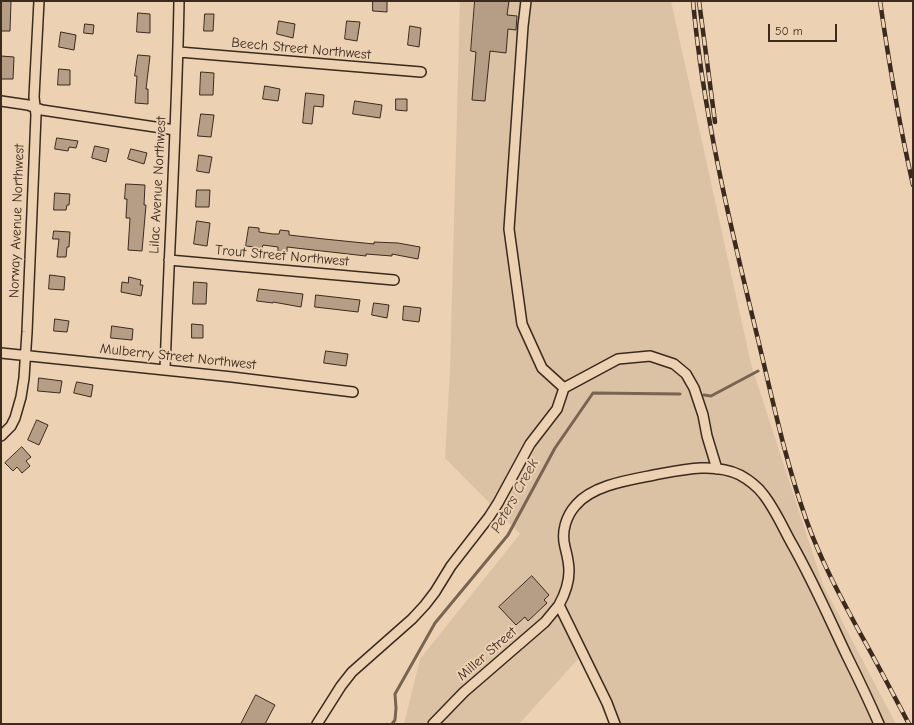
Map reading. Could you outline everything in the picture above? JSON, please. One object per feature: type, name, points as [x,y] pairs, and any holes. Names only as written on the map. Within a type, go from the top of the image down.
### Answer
[{"type":"street","name":"Norway Avenue Northwest","points":[[1,436],[11,426],[17,412],[21,397],[26,356],[39,1]]},
{"type":"street","name":"Lilac Avenue Northwest","points":[[165,370],[179,52],[179,1]]},
{"type":"street","points":[[526,1],[522,26],[509,229],[522,324],[542,368],[564,388]]},
{"type":"street","name":"Beech Street Northwest","points":[[179,52],[421,72]]},
{"type":"street","points":[[1,101],[28,104],[50,111],[175,130]]},
{"type":"street","name":"Trout Street Northwest","points":[[169,260],[394,280]]},
{"type":"street","name":"Mulberry Street Northwest","points":[[1,353],[353,392]]},
{"type":"street","points":[[317,724],[341,686],[352,672],[412,619],[435,592],[451,566],[498,503],[530,444],[557,409],[564,388],[618,359],[650,356],[674,364],[686,374],[690,381],[703,415],[707,436],[718,469]]},
{"type":"street","name":"Miller Street","points":[[433,724],[464,692],[545,622],[559,605],[565,594],[569,570],[564,540],[564,525],[576,504],[586,496],[625,480],[677,471],[718,469],[728,471],[747,479],[767,499],[822,601],[879,724]]},
{"type":"street","points":[[559,605],[607,703],[615,724]]},
{"type":"shaded area","points":[[460,1],[671,1],[751,364],[823,585],[896,724],[613,724],[579,658],[519,724],[404,724],[420,659],[520,534],[445,458],[450,370]]},
{"type":"building","points":[[1,1],[11,1],[10,31],[1,31]]},
{"type":"building","points":[[373,1],[387,1],[387,12],[373,11]]},
{"type":"building","points":[[475,1],[509,1],[507,15],[517,16],[516,30],[508,29],[506,53],[490,51],[485,101],[472,100],[476,52],[471,51]]},
{"type":"building","points":[[138,13],[150,14],[150,33],[137,32]]},
{"type":"building","points":[[205,14],[214,14],[213,31],[204,31]]},
{"type":"building","points":[[279,21],[295,24],[293,38],[277,34]]},
{"type":"building","points":[[347,21],[360,22],[357,41],[345,39]]},
{"type":"building","points":[[85,24],[94,25],[93,34],[84,33]]},
{"type":"building","points":[[410,26],[421,28],[419,47],[408,45]]},
{"type":"building","points":[[61,32],[76,35],[74,50],[59,47]]},
{"type":"building","points":[[138,55],[150,56],[146,89],[148,89],[148,104],[135,103],[137,76],[135,76]]},
{"type":"building","points":[[1,56],[14,57],[13,79],[1,79]]},
{"type":"building","points":[[59,69],[70,70],[70,85],[58,85]]},
{"type":"building","points":[[201,72],[214,73],[213,95],[200,95]]},
{"type":"building","points":[[265,86],[280,89],[278,101],[263,99]]},
{"type":"building","points":[[306,93],[324,95],[323,107],[314,106],[312,124],[303,123]]},
{"type":"building","points":[[396,99],[407,99],[407,111],[396,110]]},
{"type":"building","points":[[355,101],[382,105],[380,118],[353,114]]},
{"type":"building","points":[[201,114],[214,115],[211,137],[198,136]]},
{"type":"building","points":[[57,138],[78,141],[76,148],[69,147],[68,151],[55,149]]},
{"type":"building","points":[[95,146],[109,149],[106,162],[92,158]]},
{"type":"building","points":[[131,149],[147,153],[144,164],[128,159]]},
{"type":"building","points":[[199,155],[212,157],[209,173],[197,171]]},
{"type":"building","points":[[126,184],[145,185],[144,205],[146,205],[142,251],[128,250],[130,218],[126,218]]},
{"type":"building","points":[[197,190],[210,190],[209,207],[196,207]]},
{"type":"building","points":[[55,193],[70,194],[69,205],[67,205],[66,210],[54,210]]},
{"type":"building","points":[[197,221],[210,223],[207,246],[194,244]]},
{"type":"building","points":[[249,227],[259,228],[259,232],[273,234],[279,234],[280,230],[289,231],[289,235],[374,244],[374,242],[398,243],[420,247],[418,259],[392,254],[392,256],[366,254],[366,256],[287,247],[287,252],[278,251],[278,247],[263,245],[262,248],[246,246]]},
{"type":"building","points":[[54,231],[70,232],[69,247],[67,247],[66,257],[57,257],[59,239],[53,239]]},
{"type":"building","points":[[50,275],[65,277],[64,290],[49,289]]},
{"type":"building","points":[[129,277],[141,280],[140,285],[143,285],[141,296],[121,292],[122,282],[128,283]]},
{"type":"building","points":[[194,282],[207,283],[206,304],[193,304]]},
{"type":"building","points":[[259,289],[303,294],[301,307],[257,301]]},
{"type":"building","points":[[316,295],[360,300],[358,312],[315,307]]},
{"type":"building","points":[[374,303],[389,305],[387,318],[372,315]]},
{"type":"building","points":[[404,306],[421,308],[419,322],[403,320]]},
{"type":"building","points":[[55,319],[69,321],[67,332],[54,331]]},
{"type":"building","points":[[192,324],[203,325],[203,338],[192,338]]},
{"type":"building","points":[[112,326],[133,329],[132,340],[111,338]]},
{"type":"building","points":[[326,351],[348,354],[346,366],[324,363]]},
{"type":"building","points":[[39,378],[62,381],[60,393],[38,391]]},
{"type":"building","points":[[77,382],[93,385],[91,397],[74,393]]},
{"type":"building","points":[[37,420],[48,425],[39,445],[28,440]]},
{"type":"building","points":[[22,447],[31,457],[26,461],[30,466],[22,473],[17,467],[13,471],[5,463]]},
{"type":"building","points":[[532,576],[549,595],[544,600],[547,603],[528,621],[525,617],[516,625],[499,607]]},
{"type":"building","points":[[256,695],[275,705],[265,724],[241,724]]},
{"type":"waterway","name":"Peters Creek","points":[[704,395],[711,396],[758,371]]},
{"type":"waterway","name":"Peters Creek","points":[[392,724],[395,720],[395,694],[435,623],[508,535],[555,448],[593,393],[680,394]]},
{"type":"railway","points":[[693,1],[703,84],[718,166],[778,424],[798,496],[824,563],[909,724]]},
{"type":"railway","points":[[699,1],[715,122]]},
{"type":"railway","points":[[880,1],[903,139],[913,185]]}]
